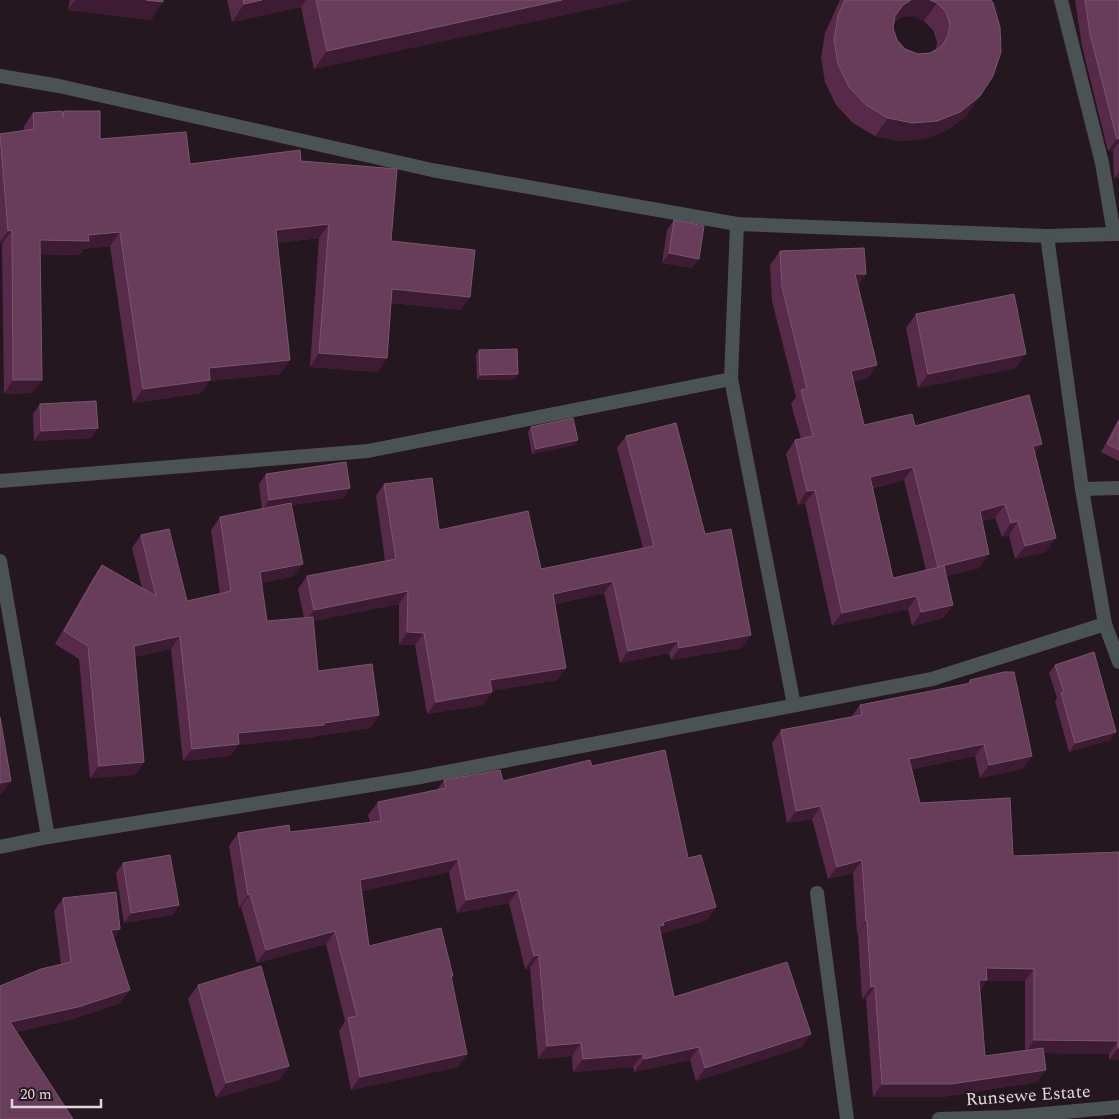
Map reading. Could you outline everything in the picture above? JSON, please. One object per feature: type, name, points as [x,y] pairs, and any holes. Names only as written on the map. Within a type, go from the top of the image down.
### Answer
[{"type":"street","points":[[0,76],[59,86],[432,170],[737,224],[1047,236],[1116,234],[1102,163],[1061,0]]},
{"type":"street","points":[[737,224],[731,379],[794,706]]},
{"type":"street","points":[[1047,236],[1082,489],[1105,624],[1119,662]]},
{"type":"street","points":[[0,481],[368,451],[731,379]]},
{"type":"street","points":[[1082,489],[1119,488]]},
{"type":"street","points":[[0,561],[48,837]]},
{"type":"street","points":[[0,847],[48,837],[414,778],[932,680],[1105,624]]},
{"type":"street","points":[[817,894],[847,1119]]},
{"type":"street","name":"Runsewe Estate","points":[[939,1119],[1010,1116],[1119,1107]]},
{"type":"building","points":[[146,0],[163,0],[163,2]]},
{"type":"building","points":[[243,0],[262,0],[244,4]]},
{"type":"building","points":[[316,0],[562,0],[327,51]]},
{"type":"building","points":[[845,0],[911,0],[903,5],[895,16],[893,28],[897,40],[905,49],[918,54],[930,53],[941,47],[948,36],[950,24],[946,12],[937,3],[930,0],[991,0],[1000,27],[1001,52],[993,76],[980,96],[960,112],[937,121],[912,123],[888,118],[866,105],[849,87],[838,64],[834,40],[838,15]]},
{"type":"building","points":[[1085,0],[1119,0],[1119,138],[1117,139],[1090,34]]},
{"type":"building","points":[[62,111],[63,117],[64,111],[100,111],[100,139],[186,132],[190,164],[300,150],[301,161],[397,169],[391,241],[475,250],[470,297],[392,289],[387,358],[319,353],[329,224],[276,230],[290,360],[209,368],[210,380],[143,389],[120,232],[88,235],[89,241],[40,240],[42,380],[13,380],[12,230],[8,231],[0,134],[34,129],[33,113]]},
{"type":"building","points":[[674,220],[704,226],[699,259],[669,253]]},
{"type":"building","points":[[864,248],[866,274],[855,274],[877,365],[851,371],[864,425],[912,414],[915,426],[1029,395],[1042,444],[1033,446],[1056,538],[1025,546],[1018,521],[1011,523],[1005,504],[980,511],[989,554],[938,567],[913,467],[870,477],[893,578],[944,566],[953,605],[921,612],[917,596],[842,613],[815,490],[807,491],[795,440],[813,436],[801,390],[807,389],[782,287],[780,251]]},
{"type":"building","points":[[1014,294],[1026,354],[928,374],[916,314]]},
{"type":"building","points":[[517,349],[518,374],[480,375],[479,350]]},
{"type":"building","points":[[96,401],[98,428],[41,431],[40,404]]},
{"type":"building","points":[[573,418],[578,440],[536,449],[531,427]]},
{"type":"building","points":[[1119,421],[1119,450],[1107,444]]},
{"type":"building","points":[[676,423],[705,534],[731,529],[751,635],[679,648],[678,641],[628,651],[613,581],[553,594],[566,668],[490,680],[492,692],[436,702],[424,633],[407,632],[408,591],[314,610],[307,576],[396,559],[384,484],[432,478],[439,530],[528,511],[541,569],[654,546],[626,436]]},
{"type":"building","points":[[346,462],[350,488],[269,500],[266,474]]},
{"type":"building","points":[[291,503],[303,564],[260,572],[267,621],[313,617],[318,671],[372,664],[379,715],[324,723],[324,725],[238,733],[239,744],[192,749],[180,636],[134,646],[144,762],[99,766],[88,646],[64,631],[102,565],[156,596],[141,535],[169,529],[187,601],[231,591],[220,517]]},
{"type":"building","points":[[1094,652],[1116,732],[1075,743],[1061,693],[1064,692],[1055,665]]},
{"type":"building","points":[[1004,672],[1014,672],[1032,756],[989,765],[984,744],[909,759],[920,803],[1010,798],[1013,856],[1119,852],[1119,1048],[1118,1041],[1034,1040],[1034,969],[986,968],[987,980],[979,980],[985,1056],[1043,1048],[1046,1070],[951,1084],[882,1084],[875,986],[871,987],[862,860],[837,867],[821,806],[796,811],[781,730],[862,715],[860,705],[971,683],[970,680]]},
{"type":"building","points":[[0,717],[11,781],[0,783]]},
{"type":"building","points":[[665,750],[688,858],[701,855],[716,907],[663,922],[664,925],[659,926],[674,997],[787,962],[811,1034],[705,1068],[699,1047],[644,1059],[643,1054],[583,1059],[581,1043],[547,1046],[539,955],[534,956],[518,890],[466,900],[458,859],[360,880],[369,946],[441,928],[453,976],[451,976],[467,1054],[360,1077],[348,1018],[357,1016],[335,931],[266,950],[250,894],[248,895],[238,833],[289,825],[290,832],[381,821],[378,802],[446,788],[444,780],[500,770],[503,781],[590,760],[592,766]]},
{"type":"building","points":[[170,855],[179,905],[131,913],[123,863]]},
{"type":"building","points":[[116,892],[120,929],[111,930],[130,990],[78,1007],[10,1022],[73,1119],[0,1119],[0,986],[41,969],[71,962],[63,898]]},
{"type":"building","points":[[261,966],[289,1066],[226,1083],[198,985]]}]
